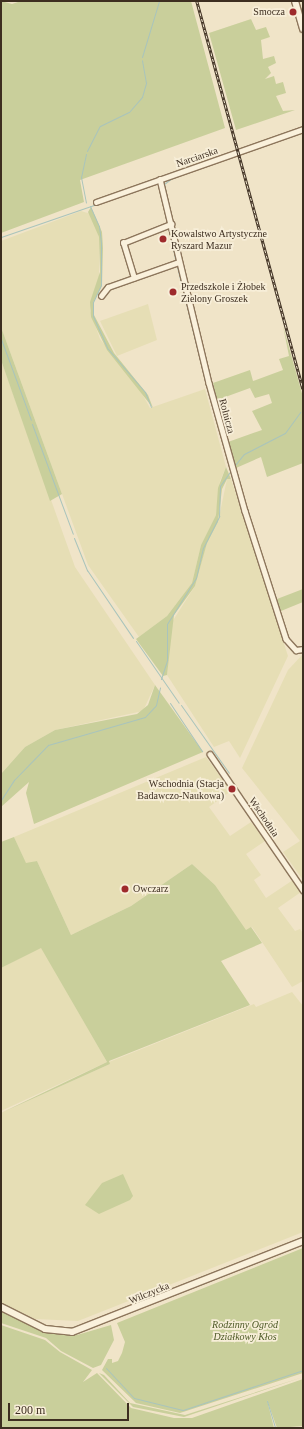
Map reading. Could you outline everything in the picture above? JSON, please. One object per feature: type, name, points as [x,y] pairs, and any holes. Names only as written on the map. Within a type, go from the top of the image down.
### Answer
[{"type":"street","points":[[295,1],[303,30]]},
{"type":"street","name":"Narciarska","points":[[96,202],[303,129]]},
{"type":"street","name":"Rolnicza","points":[[160,179],[179,262],[235,477],[286,639],[296,650],[303,649]]},
{"type":"street","points":[[134,278],[123,243],[171,224]]},
{"type":"street","points":[[101,296],[108,287],[179,262]]},
{"type":"street","name":"Wschodnia","points":[[210,754],[303,890]]},
{"type":"street","name":"Wilczycka","points":[[1,1307],[45,1329],[72,1332],[303,1241]]},
{"type":"shaded area","points":[[81,211],[91,214],[99,237],[99,282],[90,310],[100,339],[140,390],[150,408],[205,389],[226,467],[220,481],[216,515],[201,545],[192,583],[167,616],[139,637],[88,565],[1,327],[1,241]]},
{"type":"shaded area","points":[[148,304],[157,340],[117,356],[100,321]]},
{"type":"shaded area","points":[[1,360],[75,567],[155,685],[143,711],[55,730],[25,747],[1,774]]},
{"type":"shaded area","points":[[227,479],[231,479],[288,656],[240,758],[229,741],[214,747],[167,675],[172,622],[195,586],[207,542],[218,522]]},
{"type":"shaded area","points":[[303,654],[303,880],[283,852],[300,841],[242,768],[288,670]]},
{"type":"shaded area","points":[[206,757],[231,791],[209,807],[230,836],[251,822],[265,841],[246,854],[261,875],[254,880],[266,898],[293,880],[301,892],[278,908],[295,931],[300,929],[303,933],[303,981],[292,987],[252,927],[246,931],[215,885],[192,864],[131,906],[71,935],[37,861],[26,864],[14,837]]},
{"type":"shaded area","points":[[41,947],[107,1062],[1,1111],[1,968]]},
{"type":"shaded area","points":[[292,992],[303,1006],[303,1232],[78,1321],[35,1319],[1,1303],[1,1113],[110,1064],[109,1062],[254,1004],[256,1007]]},
{"type":"green space","points":[[1,1],[12,4],[21,1],[191,1],[225,128],[80,180],[84,202],[1,233]]},
{"type":"green space","points":[[251,19],[256,30],[266,27],[270,37],[261,40],[263,59],[274,56],[276,63],[268,67],[271,73],[265,79],[274,76],[276,84],[283,82],[286,93],[276,96],[283,111],[295,110],[236,130],[209,33]]},
{"type":"green space","points":[[91,207],[102,232],[103,248],[102,286],[93,303],[94,315],[114,353],[148,395],[153,408],[107,350],[91,317],[90,302],[100,272],[99,237],[88,212]]},
{"type":"green space","points":[[283,326],[303,397],[303,463],[267,477],[261,457],[236,468],[228,442],[262,430],[252,411],[272,403],[269,394],[255,398],[250,388],[217,400],[213,383],[250,370],[253,381],[283,370],[279,359],[289,356]]},
{"type":"green space","points":[[1,327],[62,494],[50,501],[1,360]]},
{"type":"green space","points":[[226,467],[231,479],[227,479],[222,489],[218,522],[207,543],[195,586],[174,615],[167,675],[163,676],[136,639],[167,616],[192,583],[201,545],[216,515],[218,488]]},
{"type":"green space","points":[[303,589],[303,602],[281,611],[277,599]]},
{"type":"green space","points":[[155,685],[203,752],[34,824],[26,793],[29,782],[1,807],[1,774],[25,747],[55,730],[137,714],[148,705]]},
{"type":"green space","points":[[14,837],[26,863],[37,861],[71,935],[131,906],[192,864],[215,885],[246,930],[251,927],[262,943],[221,961],[250,1005],[109,1061],[110,1064],[1,1113],[107,1062],[41,948],[1,968],[1,842]]},
{"type":"green space","points":[[123,1174],[133,1196],[130,1200],[99,1214],[85,1205],[102,1183]]},
{"type":"green space","name":"Rodzinny Ogród Działkowy Kłos","points":[[303,1248],[303,1373],[180,1413],[136,1403],[102,1370],[108,1359],[112,1359],[112,1363],[118,1361],[122,1353],[125,1342],[117,1323]]},
{"type":"green space","points":[[1,1310],[59,1335],[77,1335],[111,1325],[114,1340],[101,1365],[93,1368],[61,1351],[46,1338],[1,1323]]},
{"type":"green space","points":[[1,1325],[45,1340],[60,1352],[92,1370],[83,1382],[97,1373],[131,1408],[174,1418],[192,1418],[303,1379],[303,1426],[277,1428],[267,1400],[274,1428],[1,1428]]},
{"type":"green space","points":[[99,1373],[104,1375],[130,1403],[185,1415],[303,1377],[184,1417],[133,1407]]},
{"type":"waterway","points":[[142,57],[159,1]]},
{"type":"waterway","points":[[87,151],[100,126],[129,112],[142,97],[146,83],[142,60]]},
{"type":"waterway","points":[[86,154],[81,177],[86,203]]},
{"type":"waterway","points":[[172,178],[164,184],[178,246]]},
{"type":"waterway","points":[[111,194],[118,192]]},
{"type":"waterway","points":[[162,196],[167,223]]},
{"type":"waterway","points":[[1,237],[97,204]]},
{"type":"waterway","points":[[90,206],[99,226],[101,243],[101,285],[93,302],[93,316],[108,349],[145,392],[151,407]]},
{"type":"waterway","points":[[169,228],[175,260]]},
{"type":"waterway","points":[[177,267],[203,372]]},
{"type":"waterway","points":[[1,339],[31,420]]},
{"type":"waterway","points":[[205,357],[209,372]]},
{"type":"waterway","points":[[205,380],[206,384]]},
{"type":"waterway","points":[[212,384],[228,442]]},
{"type":"waterway","points":[[208,390],[284,642]]},
{"type":"waterway","points":[[235,465],[244,454],[285,433],[300,412]]},
{"type":"waterway","points":[[32,424],[73,534]]},
{"type":"waterway","points":[[161,679],[167,660],[167,624],[196,578],[203,548],[219,516],[220,486],[231,470]]},
{"type":"waterway","points":[[247,508],[253,530]]},
{"type":"waterway","points":[[74,538],[87,570],[133,638]]},
{"type":"waterway","points":[[136,641],[179,703]]},
{"type":"waterway","points":[[1,800],[14,780],[48,745],[145,717],[156,705],[160,687]]},
{"type":"waterway","points":[[170,703],[202,751]]},
{"type":"waterway","points":[[181,705],[229,773]]},
{"type":"waterway","points":[[106,1368],[134,1398],[183,1410],[303,1370]]},
{"type":"waterway","points":[[267,1401],[275,1428]]},
{"type":"railway","points":[[197,1],[303,389]]},
{"type":"place","name":"Smocza","points":[[293,12]]},
{"type":"place","name":"Kowalstwo Artystyczne Ryszard Mazur","points":[[163,239]]},
{"type":"place","name":"Przedszkole i Żłobek Zielony Groszek","points":[[173,292]]},
{"type":"place","name":"Wschodnia (Stacja Badawczo-Naukowa)","points":[[232,789]]},
{"type":"place","name":"Owczarz","points":[[125,889]]}]
